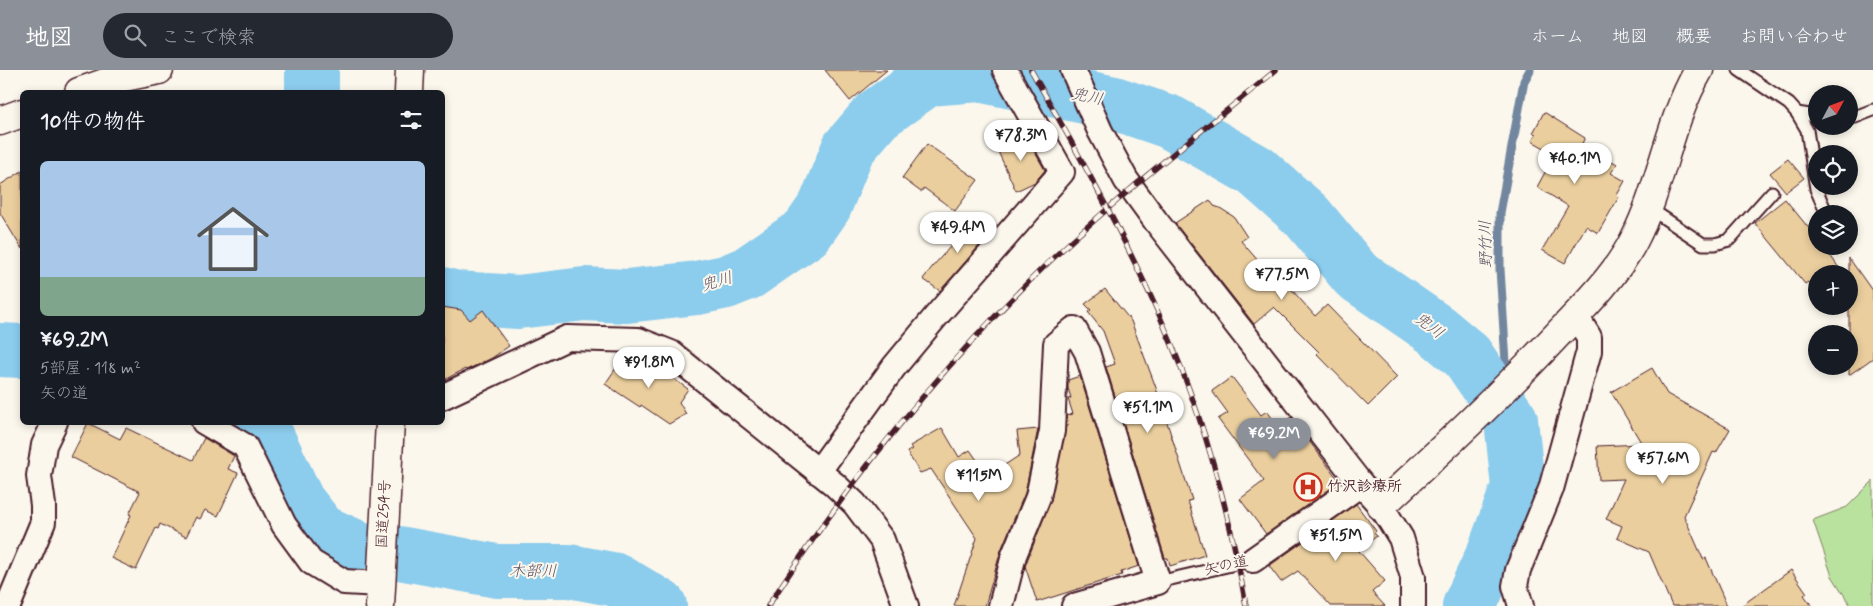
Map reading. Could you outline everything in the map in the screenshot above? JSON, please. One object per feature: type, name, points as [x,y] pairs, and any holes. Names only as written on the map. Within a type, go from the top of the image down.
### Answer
[{"type":"main road","points":[[87,90],[159,70]]},
{"type":"main road","points":[[409,90],[410,70]]},
{"type":"main road","points":[[1381,506],[1535,359],[1576,316],[1614,271],[1634,241],[1648,208],[1677,118],[1699,70]]},
{"type":"main road","points":[[0,121],[20,114]]},
{"type":"main road","name":"国道254号","points":[[380,595],[390,425]]},
{"type":"street","points":[[818,472],[894,367],[1062,172],[1005,70]]},
{"type":"street","points":[[1073,70],[1100,131],[1126,180],[1155,220],[1361,484],[1381,506],[1401,538],[1413,577],[1413,606]]},
{"type":"street","points":[[1521,606],[1515,586],[1518,570],[1551,489],[1589,351],[1589,337],[1576,316]]},
{"type":"street","points":[[1001,606],[1014,555],[1038,497],[1050,441],[1056,344],[1074,329],[1087,352],[1158,582],[1074,606]]},
{"type":"street","points":[[445,396],[567,338],[638,340],[671,353],[855,504],[882,540],[906,606]]},
{"type":"street","points":[[8,606],[43,522],[44,504],[39,476],[44,445],[53,425]]},
{"type":"street","points":[[209,425],[245,446],[284,525],[311,562],[344,582],[380,595]]},
{"type":"street","name":"矢の道","points":[[1253,560],[1361,484]]},
{"type":"lane","points":[[1739,70],[1789,104],[1797,113],[1806,130],[1816,189],[1823,205]]},
{"type":"lane","points":[[1858,116],[1873,110]]},
{"type":"lane","points":[[1797,113],[1808,115]]},
{"type":"lane","points":[[1648,208],[1703,244],[1715,244],[1729,240],[1772,192]]},
{"type":"lane","name":"矢の道","points":[[1158,582],[1253,560]]},
{"type":"green space","points":[[1873,481],[1873,606],[1851,606],[1832,576],[1813,520],[1847,507]]},
{"type":"building","points":[[825,70],[887,70],[850,101]]},
{"type":"building","points":[[1544,112],[1585,138],[1582,143],[1617,164],[1611,173],[1625,181],[1617,195],[1619,197],[1598,233],[1586,226],[1565,263],[1542,250],[1568,206],[1537,187],[1555,154],[1532,141],[1536,134],[1533,133]]},
{"type":"building","points":[[1021,135],[1022,137],[1025,135],[1045,170],[1035,182],[1016,191],[996,147]]},
{"type":"building","points":[[927,144],[978,180],[955,211],[924,188],[921,192],[902,178]]},
{"type":"building","points":[[1788,159],[1804,178],[1786,192],[1770,173]]},
{"type":"building","points":[[20,172],[20,246],[0,213],[0,185]]},
{"type":"building","points":[[1785,199],[1808,227],[1808,255],[1830,255],[1837,265],[1808,265],[1808,282],[1805,284],[1755,223]]},
{"type":"building","points":[[1210,200],[1214,206],[1234,217],[1247,237],[1241,241],[1273,278],[1278,274],[1315,316],[1327,305],[1397,377],[1368,406],[1317,354],[1319,352],[1274,307],[1254,324],[1175,223]]},
{"type":"building","points":[[977,217],[992,231],[940,291],[923,279]]},
{"type":"building","points":[[1849,258],[1854,265],[1849,265]]},
{"type":"building","points":[[1858,271],[1873,292],[1873,358],[1858,369],[1858,325],[1849,325],[1849,315],[1858,315]]},
{"type":"building","points":[[1105,289],[1131,321],[1155,385],[1192,500],[1188,501],[1205,555],[1170,566],[1168,558],[1165,558],[1106,367],[1115,364],[1103,331],[1088,312],[1091,310],[1085,304]]},
{"type":"building","points":[[445,307],[461,310],[470,320],[483,310],[509,346],[492,358],[445,379]]},
{"type":"building","points":[[623,358],[637,367],[642,360],[655,369],[657,367],[688,389],[679,402],[686,414],[669,424],[605,384]]},
{"type":"building","points":[[1652,368],[1667,394],[1730,429],[1716,453],[1713,452],[1684,516],[1703,559],[1706,558],[1727,606],[1672,606],[1649,552],[1617,538],[1622,526],[1606,519],[1624,479],[1599,480],[1597,446],[1642,444],[1611,392]]},
{"type":"building","points":[[1080,376],[1139,566],[1121,572],[1122,575],[1037,602],[1025,566],[1051,500],[1066,426],[1068,426],[1066,416],[1073,414],[1068,399],[1071,398],[1068,380]]},
{"type":"building","points":[[1232,377],[1261,415],[1267,411],[1278,426],[1291,417],[1340,482],[1266,534],[1240,499],[1264,481],[1218,419],[1228,413],[1212,391]]},
{"type":"building","points":[[87,425],[92,425],[120,439],[126,428],[193,460],[204,438],[234,456],[228,469],[238,473],[218,516],[205,510],[200,519],[196,517],[186,537],[160,524],[158,529],[156,528],[136,570],[111,558],[140,492],[71,457]]},
{"type":"building","points":[[942,428],[959,457],[970,450],[988,476],[1020,455],[1017,431],[1038,429],[1025,493],[1001,550],[985,606],[954,606],[977,538],[931,469],[920,473],[907,452],[912,449],[910,446]]},
{"type":"building","points":[[1356,504],[1376,531],[1374,533],[1377,536],[1358,550],[1385,581],[1372,592],[1385,606],[1331,606],[1298,571],[1281,582],[1269,566]]},
{"type":"building","points":[[1791,570],[1807,593],[1804,595],[1812,606],[1741,606]]},
{"type":"waterway","name":"兜川","points":[[312,70],[312,90]]},
{"type":"waterway","name":"野竹川","points":[[1507,378],[1500,269],[1500,213],[1524,81],[1530,70]]},
{"type":"waterway","name":"兜川","points":[[445,295],[456,298],[518,302],[584,294],[627,296],[697,288],[726,282],[748,273],[807,232],[825,206],[848,149],[877,115],[928,79],[979,75],[1114,103],[1170,122],[1256,171],[1307,216],[1356,275],[1436,330],[1467,356],[1511,420],[1518,487],[1494,552],[1469,606]]},
{"type":"waterway","name":"木部川","points":[[0,350],[20,351]]},
{"type":"waterway","name":"野竹川","points":[[1509,391],[1511,420]]},
{"type":"waterway","name":"木部川","points":[[249,425],[267,436],[298,502],[321,531],[352,545]]},
{"type":"waterway","name":"木部川","points":[[399,553],[497,571],[569,571],[617,580],[660,606]]},
{"type":"railway","points":[[1031,70],[1115,224],[1161,319],[1175,353],[1189,388],[1212,460],[1231,533],[1246,606]]},
{"type":"railway","points":[[768,606],[831,514],[864,470],[898,426],[971,342],[1049,262],[1104,212],[1276,70]]},
{"type":"place","name":"竹沢診療所","points":[[1308,487]]}]
